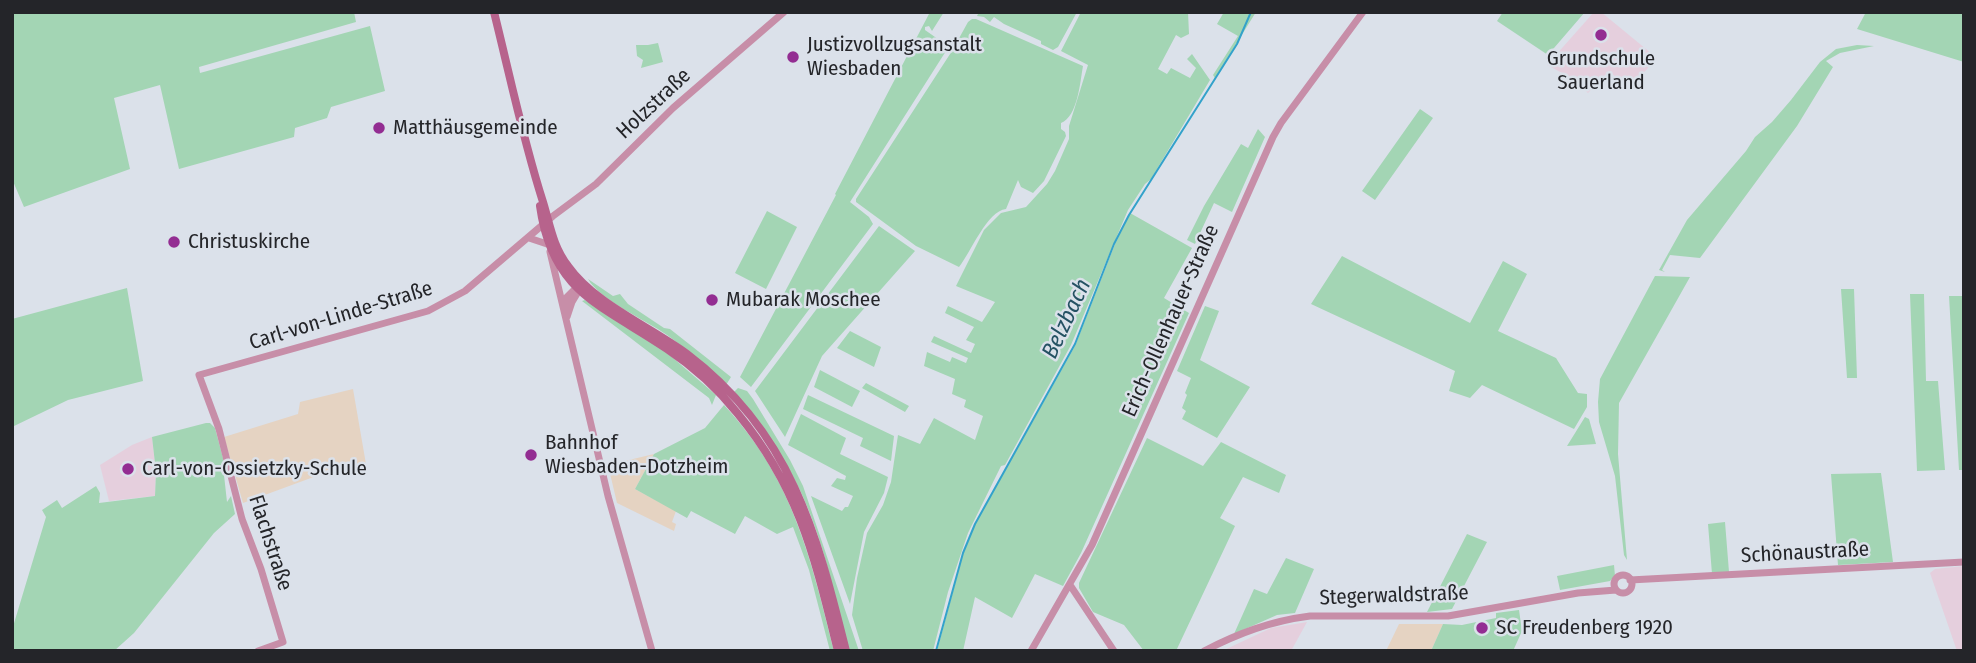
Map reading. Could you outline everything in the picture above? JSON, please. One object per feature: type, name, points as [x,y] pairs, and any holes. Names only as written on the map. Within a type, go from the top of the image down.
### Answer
[{"type":"main road","points":[[495,12],[546,223],[549,248],[558,265],[594,303],[686,363],[728,402],[761,443],[784,480],[806,532],[838,651]]},
{"type":"main road","points":[[546,223],[579,287],[691,358],[733,396],[766,438],[793,484],[813,530],[846,651]]},
{"type":"street","name":"Holzstraße","points":[[546,223],[596,184],[662,118],[784,12]]},
{"type":"street","name":"Erich-Ollenhauer-Straße","points":[[1031,651],[1092,545],[1280,123],[1363,14]]},
{"type":"street","name":"Carl-von-Linde-Straße","points":[[199,375],[437,307],[465,291],[546,223]]},
{"type":"street","points":[[529,238],[549,248],[608,496],[652,651]]},
{"type":"street","points":[[564,310],[567,297],[579,287]]},
{"type":"street","points":[[567,321],[579,287]]},
{"type":"street","name":"Flachstraße","points":[[199,375],[219,429],[242,519],[261,569],[283,642],[258,651]]},
{"type":"street","name":"Schönaustraße","points":[[1631,584],[1769,572],[1964,562]]},
{"type":"street","name":"Stegerwaldstraße","points":[[1204,651],[1243,632],[1289,618],[1448,616],[1615,587],[1624,593],[1631,584],[1626,576],[1620,576],[1615,587]]},
{"type":"street","points":[[1068,589],[1114,651]]},
{"type":"shaded area","name":"Grundschule Sauerland","points":[[1594,12],[1601,12],[1657,58],[1629,89],[1609,71],[1588,93],[1566,75],[1547,65]]},
{"type":"shaded area","points":[[353,389],[367,470],[319,471],[319,475],[243,503],[224,437],[298,414],[300,402]]},
{"type":"shaded area","name":"Carl-von-Ossietzky-Schule","points":[[152,437],[156,472],[155,496],[109,501],[100,465],[132,445]]},
{"type":"shaded area","points":[[654,454],[635,489],[676,511],[672,522],[676,524],[674,531],[617,503],[608,465]]},
{"type":"shaded area","points":[[1964,566],[1964,651],[1957,651],[1930,573],[1935,569]]},
{"type":"shaded area","points":[[1307,622],[1291,651],[1222,651],[1271,628]]},
{"type":"shaded area","points":[[1399,624],[1443,624],[1431,651],[1386,651]]},
{"type":"green space","points":[[12,12],[354,12],[356,22],[199,67],[200,73],[370,26],[385,91],[331,107],[327,118],[295,128],[294,137],[179,169],[160,85],[114,98],[130,169],[24,207],[12,179]]},
{"type":"green space","points":[[930,12],[944,12],[932,31],[929,26],[925,27],[925,30],[945,44],[946,51],[850,202],[869,217],[873,224],[751,387],[740,377]]},
{"type":"green space","points":[[979,12],[1077,12],[1058,47],[1053,50],[994,17],[990,22],[977,16]]},
{"type":"green space","points":[[1081,12],[1188,12],[1189,34],[1181,38],[1176,35],[1158,69],[1167,74],[1171,68],[1190,78],[1196,68],[1187,59],[1192,54],[1210,80],[1151,179],[1128,210],[1071,345],[1005,465],[1001,466],[968,533],[948,592],[933,651],[863,651],[852,615],[857,578],[867,533],[883,505],[891,482],[898,435],[920,444],[934,418],[975,440],[983,416],[964,407],[966,400],[952,394],[955,379],[924,366],[927,352],[950,362],[952,357],[966,363],[968,358],[931,342],[934,336],[971,353],[975,344],[966,340],[974,327],[945,313],[948,306],[982,322],[995,302],[956,286],[984,230],[1001,213],[1026,207],[1055,171],[1069,139],[1069,126],[1088,65],[1061,51]]},
{"type":"green space","points":[[1224,12],[1256,12],[1215,78],[1213,75],[1238,36],[1217,24]]},
{"type":"green space","points":[[1503,12],[1585,12],[1548,55],[1497,21]]},
{"type":"green space","points":[[1866,12],[1964,12],[1964,62],[1857,29]]},
{"type":"green space","points":[[972,19],[1083,66],[1075,106],[1061,123],[1061,129],[1066,136],[1044,181],[1033,193],[1021,187],[1018,180],[1006,209],[999,211],[986,224],[959,267],[916,246],[856,202],[856,199]]},
{"type":"green space","points":[[658,43],[663,62],[641,68],[643,60],[637,56],[636,45]]},
{"type":"green space","points":[[1857,45],[1874,46],[1840,53],[1826,61],[1833,67],[1797,126],[1700,258],[1670,255],[1662,270],[1665,272],[1659,270],[1687,220],[1755,137],[1791,100],[1820,62],[1836,49]]},
{"type":"green space","points":[[1420,109],[1433,118],[1375,200],[1362,191]]},
{"type":"green space","points":[[1258,129],[1265,137],[1232,212],[1214,203],[1195,244],[1187,240],[1241,144],[1248,148]]},
{"type":"green space","points":[[767,211],[797,227],[766,289],[735,273]]},
{"type":"green space","points":[[1130,213],[1192,248],[1164,298],[1189,313],[1081,553],[1063,586],[1035,574],[1012,618],[975,597],[963,651],[937,651],[963,554],[975,524],[1075,346]]},
{"type":"green space","points":[[879,226],[915,251],[822,356],[785,437],[755,391]]},
{"type":"green space","points":[[1342,256],[1470,323],[1503,261],[1527,274],[1498,331],[1556,358],[1578,393],[1587,394],[1587,407],[1574,429],[1482,385],[1470,398],[1449,391],[1455,371],[1311,304]]},
{"type":"green space","points":[[1655,276],[1690,277],[1619,403],[1618,454],[1627,560],[1624,555],[1615,476],[1599,422],[1600,379]]},
{"type":"green space","points":[[588,279],[613,296],[620,294],[628,304],[664,328],[670,329],[731,377],[726,385],[675,341],[612,302]]},
{"type":"green space","points":[[127,288],[143,381],[68,400],[12,427],[12,319]]},
{"type":"green space","points":[[1841,289],[1854,289],[1857,378],[1847,378]]},
{"type":"green space","points":[[1910,294],[1924,294],[1926,381],[1938,381],[1945,470],[1917,471]]},
{"type":"green space","points":[[1949,296],[1964,296],[1964,470],[1959,470]]},
{"type":"green space","points":[[585,300],[665,351],[716,395],[712,405],[709,398],[582,301]]},
{"type":"green space","points":[[1205,306],[1219,311],[1200,360],[1250,387],[1217,438],[1182,419],[1186,411],[1182,408],[1187,395],[1185,393],[1191,378],[1177,371]]},
{"type":"green space","points":[[850,331],[881,347],[874,367],[837,348]]},
{"type":"green space","points":[[820,370],[860,391],[852,407],[814,387]]},
{"type":"green space","points":[[866,383],[909,406],[905,412],[862,388]]},
{"type":"green space","points":[[738,388],[747,391],[753,399],[803,486],[859,651],[848,651],[821,546],[798,486],[777,449],[734,392]]},
{"type":"green space","points":[[808,395],[894,436],[891,461],[860,446],[863,438],[803,409]]},
{"type":"green space","points":[[724,405],[748,433],[783,490],[807,551],[834,651],[830,651],[809,570],[793,527],[777,534],[745,516],[735,534],[691,511],[687,518],[635,489],[654,454],[705,428]]},
{"type":"green space","points":[[801,414],[846,438],[840,454],[888,477],[884,493],[864,532],[850,604],[811,496],[842,511],[848,507],[853,496],[831,486],[837,478],[845,480],[846,476],[788,445]]},
{"type":"green space","points":[[1585,417],[1589,419],[1596,444],[1567,446]]},
{"type":"green space","points":[[206,423],[215,428],[227,473],[224,475],[227,502],[231,496],[235,514],[214,533],[134,633],[114,651],[12,651],[12,630],[46,517],[42,510],[57,500],[62,508],[96,486],[100,493],[99,503],[155,496],[156,472],[152,437]]},
{"type":"green space","points":[[1147,438],[1203,466],[1221,442],[1286,475],[1279,493],[1243,477],[1220,518],[1235,526],[1176,651],[1144,651],[1124,625],[1093,612],[1079,588]]},
{"type":"green space","points":[[1881,473],[1893,562],[1838,565],[1831,474]]},
{"type":"green space","points":[[1725,522],[1729,572],[1712,574],[1708,524]]},
{"type":"green space","points":[[1467,534],[1487,542],[1452,609],[1427,612]]},
{"type":"green space","points":[[1286,558],[1314,569],[1295,613],[1277,615],[1234,634],[1254,589],[1267,594]]},
{"type":"green space","points":[[1614,565],[1615,576],[1610,581],[1560,590],[1557,576]]},
{"type":"green space","name":"SC Freudenberg 1920","points":[[1519,610],[1522,631],[1513,651],[1431,651],[1443,624],[1462,625],[1496,618],[1496,613]]},
{"type":"waterway","name":"Belzbach","points":[[936,651],[963,553],[975,524],[1075,344],[1114,244],[1129,215],[1237,44],[1251,12]]},
{"type":"place","name":"Grundschule Sauerland","points":[[1601,35]]},
{"type":"place","name":"Justizvollzugsanstalt Wiesbaden","points":[[793,57]]},
{"type":"place","name":"Matthäusgemeinde","points":[[379,128]]},
{"type":"place","name":"Christuskirche","points":[[174,242]]},
{"type":"place","name":"Mubarak Moschee","points":[[712,300]]},
{"type":"place","name":"Bahnhof Wiesbaden-Dotzheim","points":[[531,455]]},
{"type":"place","name":"Carl-von-Ossietzky-Schule","points":[[128,469]]},
{"type":"place","name":"SC Freudenberg 1920","points":[[1482,628]]}]
